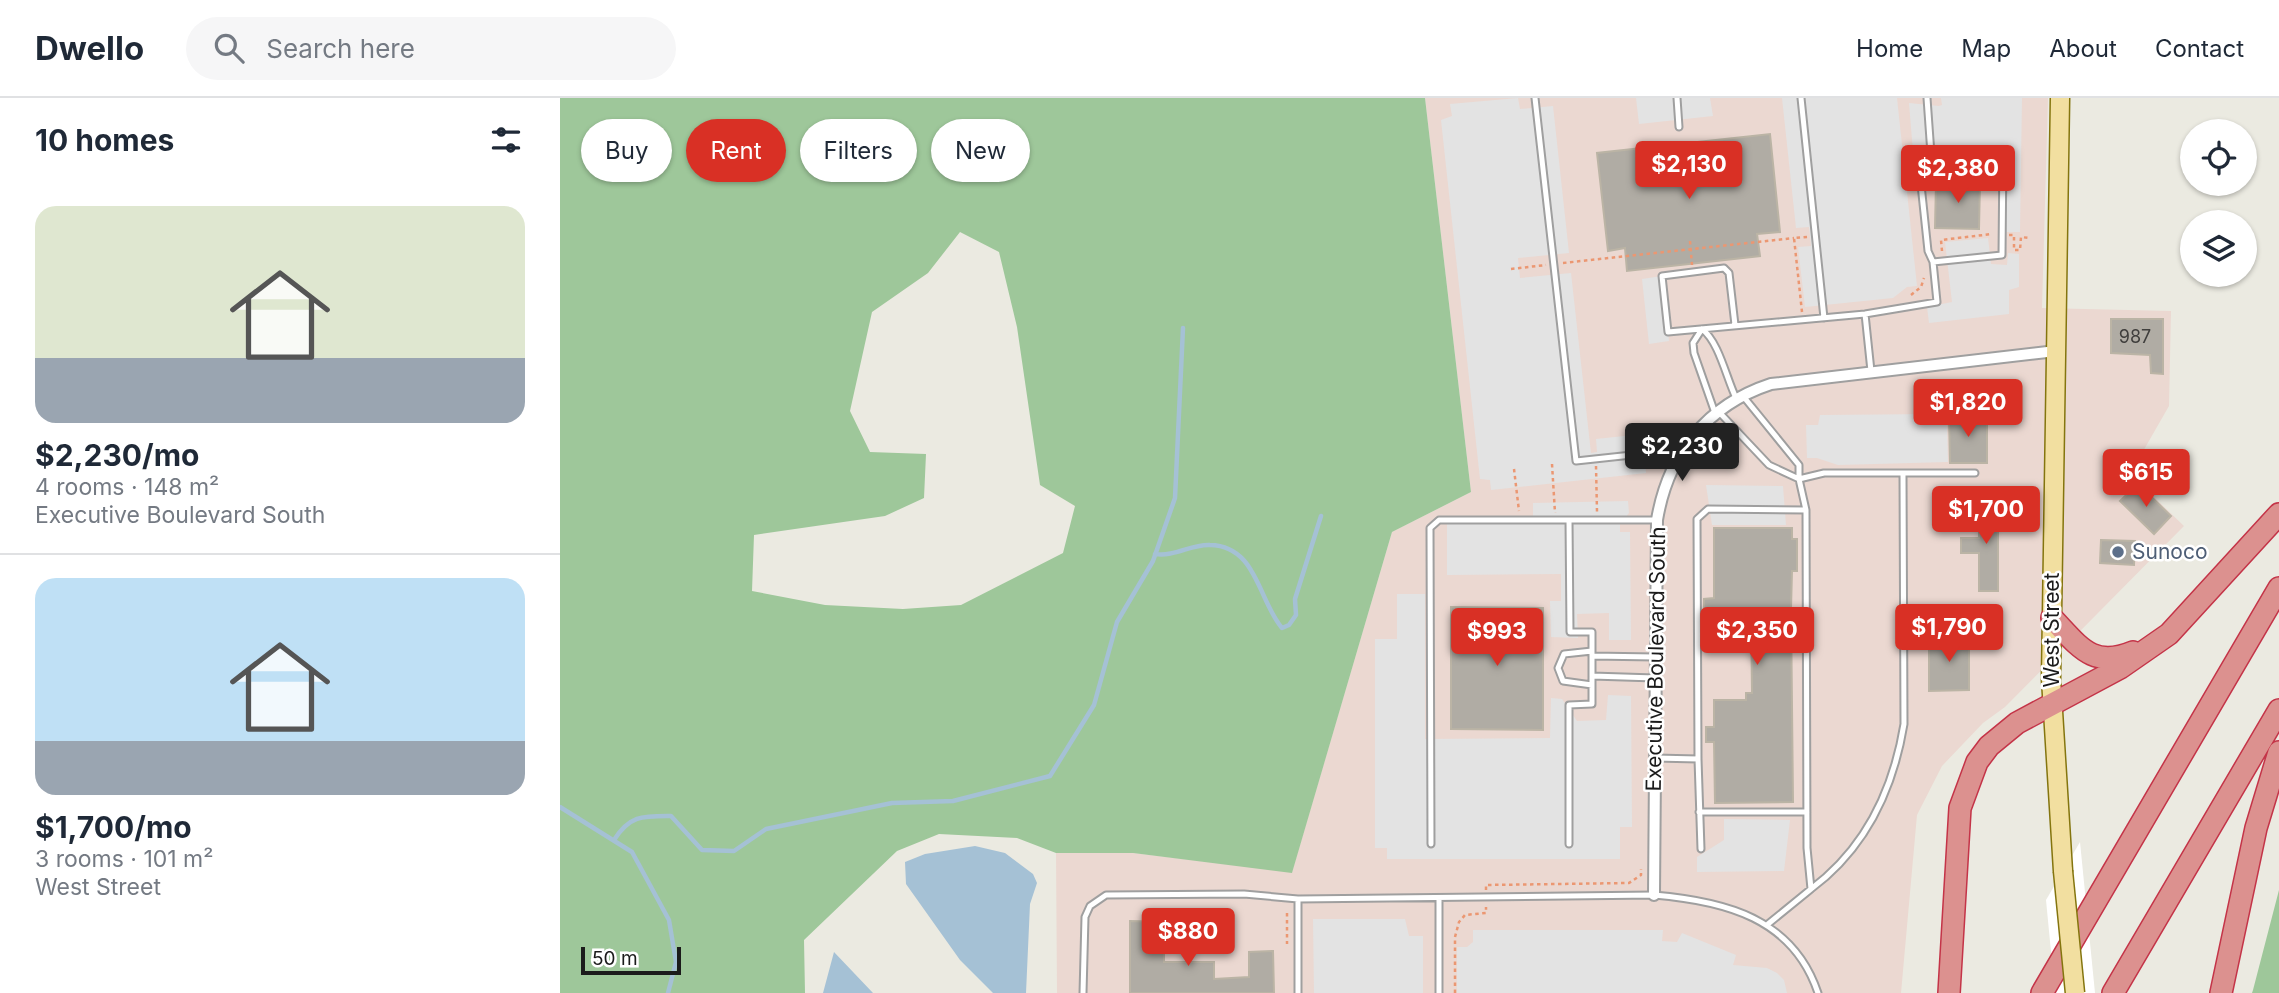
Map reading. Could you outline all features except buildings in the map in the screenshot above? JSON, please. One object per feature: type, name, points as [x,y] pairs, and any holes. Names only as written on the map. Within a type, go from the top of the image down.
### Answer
[{"type":"highway","points":[[1949,993],[1959,816],[1968,779],[1977,762],[2001,734],[2120,668],[2169,634],[2279,514]]},
{"type":"highway","points":[[2042,993],[2279,589]]},
{"type":"highway","points":[[2052,618],[2084,651],[2095,657],[2124,656],[2169,634]]},
{"type":"highway","points":[[2113,993],[2279,710]]},
{"type":"highway","points":[[2221,993],[2256,828],[2279,752]]},
{"type":"main road","name":"West Street","points":[[2060,98],[2052,704],[2063,871],[2075,993]]},
{"type":"street","name":"Executive Boulevard South","points":[[1654,895],[1657,520],[1671,467],[1692,436],[1716,412],[1739,396],[1788,380],[2056,351]]},
{"type":"lane","points":[[1535,98],[1576,461],[1641,454],[1671,467]]},
{"type":"lane","points":[[1677,98],[1679,127]]},
{"type":"lane","points":[[1801,98],[1825,318]]},
{"type":"lane","points":[[1735,326],[1729,273],[1724,268],[1662,276],[1668,332],[1825,318],[1865,314],[1937,302],[1933,262],[1928,251],[1920,176],[1931,154],[1927,98]]},
{"type":"lane","points":[[1931,154],[2003,152],[2002,254],[1933,262]]},
{"type":"lane","points":[[1865,314],[1871,371]]},
{"type":"lane","points":[[1702,329],[1713,338],[1724,372],[1739,396],[1799,465],[1799,479],[1806,510],[1807,812],[1811,889]]},
{"type":"lane","points":[[1702,329],[1693,343],[1694,353],[1716,412],[1769,465],[1799,479],[1824,473],[1975,474]]},
{"type":"lane","points":[[1768,924],[1834,872],[1863,838],[1885,797],[1898,762],[1904,724],[1903,474]]},
{"type":"lane","points":[[1701,849],[1698,759],[1698,519],[1708,509],[1806,510]]},
{"type":"lane","points":[[1431,844],[1430,528],[1439,520],[1657,520]]},
{"type":"lane","points":[[1569,520],[1570,632],[1592,632],[1592,704],[1569,705],[1569,844]]},
{"type":"lane","points":[[1904,626],[1936,627]]},
{"type":"lane","points":[[1592,685],[1563,681],[1558,668],[1564,654],[1655,657]]},
{"type":"lane","points":[[1592,676],[1655,678]]},
{"type":"lane","points":[[1655,758],[1698,759]]},
{"type":"lane","points":[[1699,812],[1807,812]]},
{"type":"lane","points":[[1083,993],[1085,916],[1090,906],[1106,895],[1244,894],[1297,899],[1654,895],[1692,898],[1744,912],[1768,924],[1800,958],[1818,993]]},
{"type":"lane","points":[[1439,898],[1439,993]]},
{"type":"lane","points":[[1297,899],[1298,993]]},
{"type":"path","points":[[1948,172],[1993,174],[1993,186]]},
{"type":"path","points":[[1992,223],[1992,235]]},
{"type":"path","points":[[1943,261],[1941,240],[2014,235],[2014,250],[2021,250],[2021,237],[2029,238]]},
{"type":"path","points":[[1511,269],[1815,236]]},
{"type":"path","points":[[1794,238],[1803,320]]},
{"type":"path","points":[[1690,241],[1693,272]]},
{"type":"path","points":[[1911,295],[1921,287],[1924,278],[1934,276]]},
{"type":"path","points":[[1595,459],[1596,520]]},
{"type":"path","points":[[1552,464],[1555,520]]},
{"type":"path","points":[[1514,469],[1518,520]]},
{"type":"shaded area","points":[[1425,98],[2048,98],[2042,308],[2171,311],[2169,406],[2130,474],[2184,526],[2005,707],[1983,723],[1942,766],[1917,815],[1901,993],[1057,993],[1056,853],[1133,853],[1292,872],[1392,532],[1471,492]]},
{"type":"shaded area","points":[[1518,98],[1520,109],[1553,106],[1569,253],[1518,258],[1520,278],[1571,273],[1591,453],[1597,452],[1596,439],[1643,434],[1646,473],[1491,490],[1490,480],[1480,479],[1441,120],[1452,116],[1450,104]]},
{"type":"shaded area","points":[[1636,98],[1710,98],[1713,116],[1639,124]]},
{"type":"shaded area","points":[[1782,98],[1897,98],[1917,286],[1907,287],[1893,298],[1805,307],[1798,247],[1811,246],[1809,227],[1796,228]]},
{"type":"shaded area","points":[[1941,98],[2022,98],[2020,232],[2005,232],[2005,171],[1951,170],[1950,160],[1937,159],[1924,151],[1913,152],[1909,103],[1939,106],[1942,105]]},
{"type":"shaded area","points":[[1988,238],[1991,264],[2007,265],[2008,253],[2019,254],[2019,287],[2009,290],[2009,314],[1929,323],[1927,307],[1952,302],[1945,242]]},
{"type":"shaded area","points":[[1662,276],[1669,341],[1649,344],[1642,279]]},
{"type":"shaded area","points":[[1937,414],[1937,425],[1947,425],[1948,462],[1838,465],[1817,458],[1807,458],[1806,425],[1818,425],[1820,415]]},
{"type":"shaded area","points":[[1706,485],[1783,486],[1786,525],[1712,525]]},
{"type":"shaded area","points":[[1628,501],[1629,513],[1620,524],[1620,532],[1630,532],[1631,640],[1609,640],[1609,613],[1577,614],[1578,638],[1551,637],[1550,601],[1561,601],[1561,574],[1447,575],[1447,523],[1533,522],[1533,503]]},
{"type":"shaded area","points":[[1397,594],[1425,594],[1425,739],[1550,738],[1551,698],[1562,699],[1577,721],[1606,720],[1608,695],[1631,696],[1632,827],[1620,827],[1620,859],[1387,859],[1387,848],[1375,848],[1375,639],[1397,639]]},
{"type":"shaded area","points":[[1724,819],[1790,820],[1784,871],[1697,872],[1697,857],[1724,840]]},
{"type":"shaded area","points":[[1313,919],[1405,919],[1409,936],[1423,936],[1423,993],[1314,993]]},
{"type":"shaded area","points":[[1473,930],[1663,930],[1662,941],[1677,942],[1682,933],[1736,955],[1733,965],[1767,968],[1777,973],[1784,980],[1787,993],[1457,993],[1457,947],[1467,947],[1473,942]]},
{"type":"green space","points":[[560,98],[1425,98],[1471,492],[1392,532],[1292,873],[1133,853],[1056,853],[1017,838],[939,834],[897,851],[804,940],[805,993],[560,993]],"holes":[[[960,232],[999,252],[1017,327],[1040,485],[1075,506],[1063,553],[961,605],[903,609],[825,605],[752,591],[754,535],[885,516],[924,498],[926,454],[870,452],[850,411],[872,312],[928,273]]]},
{"type":"green space","points":[[2279,890],[2279,993],[2252,993],[2253,990]]},
{"type":"water","points":[[975,846],[1005,853],[1033,874],[1037,883],[1030,904],[1026,993],[993,993],[960,960],[906,884],[905,862],[925,854]]},
{"type":"water","points":[[834,952],[873,993],[823,993]]},
{"type":"pier","points":[[2080,842],[2095,993],[2055,993],[2046,900]]},
{"type":"waterway","points":[[614,840],[632,821],[653,816],[671,816],[702,850],[734,851],[766,829],[892,803],[953,801],[1050,776],[1094,705],[1117,622],[1153,561],[1175,498],[1183,328]]},
{"type":"waterway","points":[[1155,554],[1169,554],[1210,545],[1238,554],[1255,576],[1282,628],[1289,625],[1296,615],[1295,599],[1321,516]]},
{"type":"waterway","points":[[560,807],[632,852],[669,920],[676,962],[668,993]]},
{"type":"place","name":"Sunoco","points":[[2118,552]]}]
